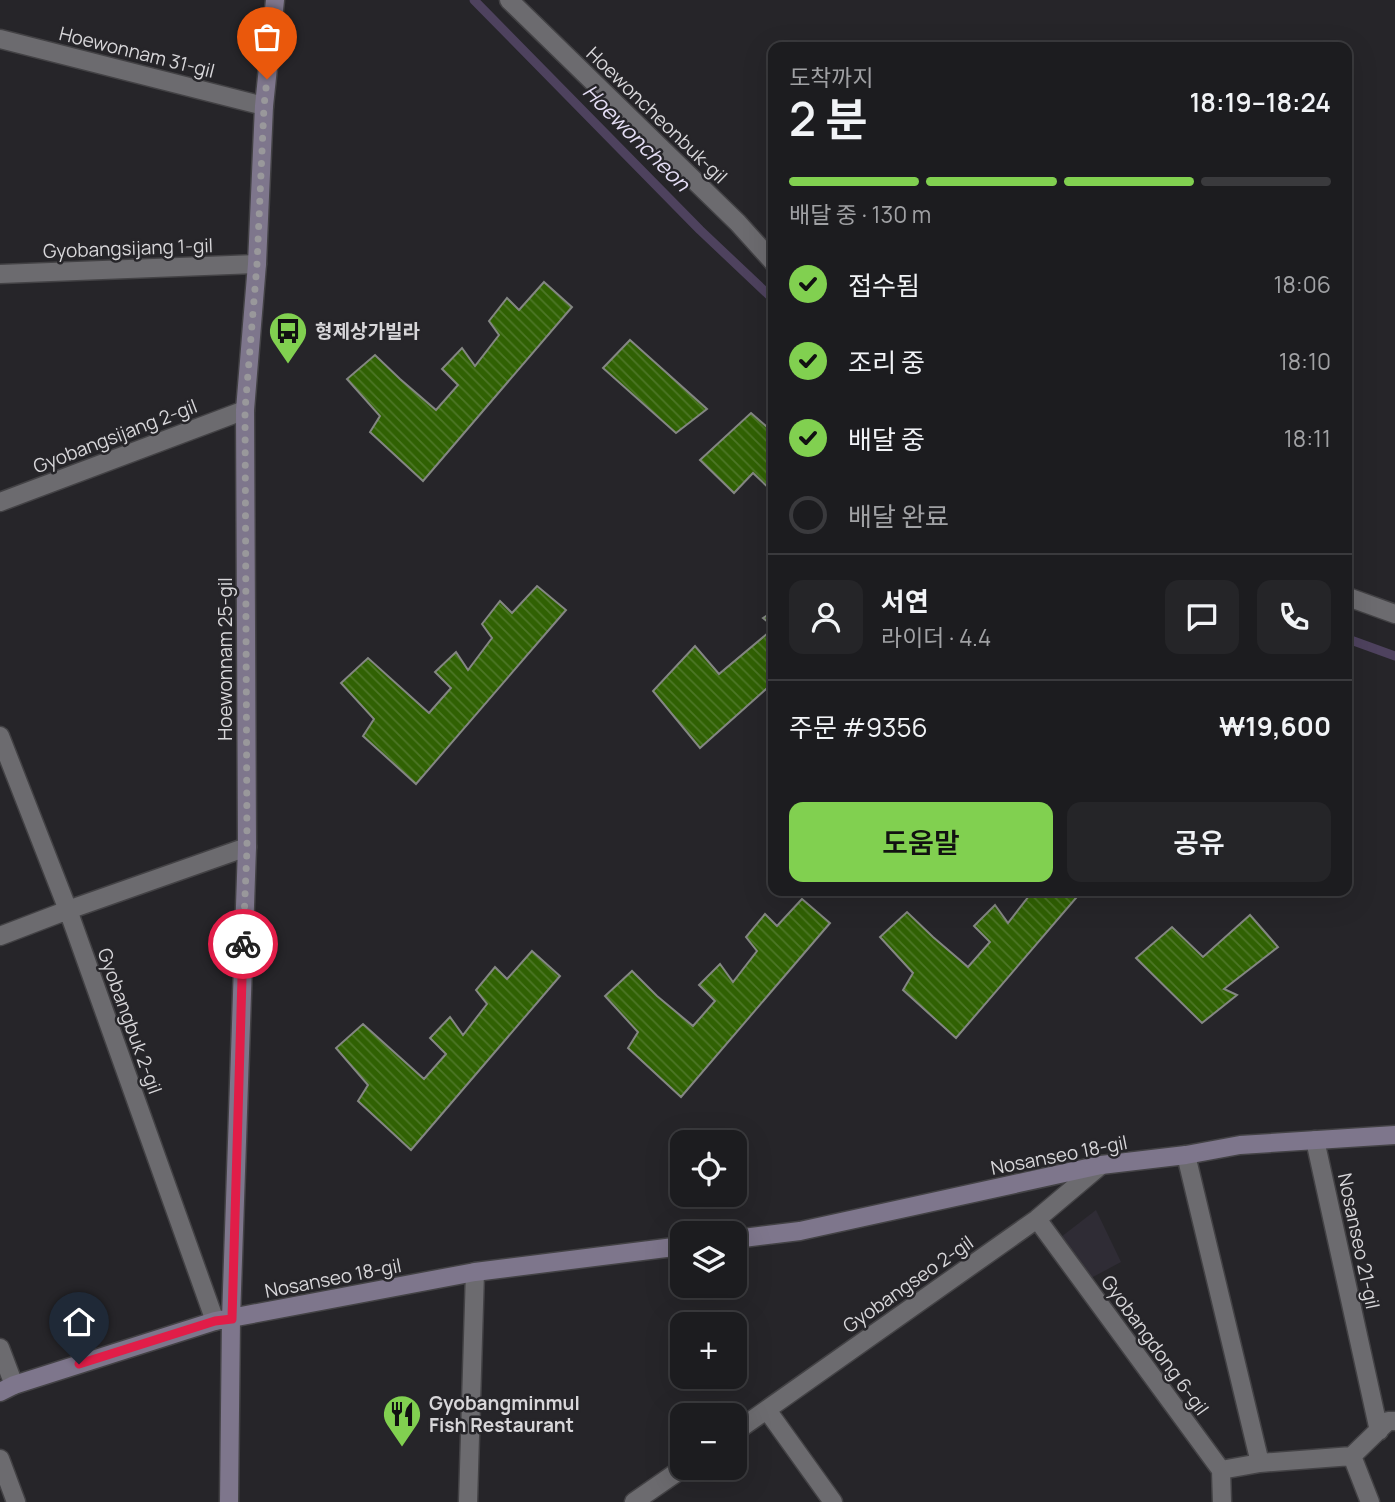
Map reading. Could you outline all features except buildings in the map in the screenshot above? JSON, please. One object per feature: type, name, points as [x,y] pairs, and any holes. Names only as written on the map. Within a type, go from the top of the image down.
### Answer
[{"type":"main road","name":"Hoewonnam 25-gil","points":[[229,1502],[223,1320],[247,848],[245,410],[257,264],[264,106],[275,0]]},
{"type":"main road","name":"Nosanseo 18-gil","points":[[747,1238],[800,1231],[1101,1165],[1186,1155],[1240,1144],[1395,1135]]},
{"type":"main road","name":"Nosanseo 18-gil","points":[[7,1388],[223,1320],[475,1272],[670,1248]]},
{"type":"street","name":"Hoewoncheonbuk-gil","points":[[509,0],[738,223],[768,256]]},
{"type":"street","name":"Hoewonnam 31-gil","points":[[0,39],[264,106]]},
{"type":"street","name":"Gyobangsijang 1-gil","points":[[0,274],[257,264]]},
{"type":"street","name":"Gyobangsijang 2-gil","points":[[0,502],[245,410]]},
{"type":"street","points":[[1352,598],[1395,614]]},
{"type":"street","name":"Gyobangbuk 2-gil","points":[[0,736],[223,1320]]},
{"type":"street","points":[[0,936],[247,848]]},
{"type":"street","name":"Nosanseo 21-gil","points":[[1315,1140],[1379,1431]]},
{"type":"street","points":[[1186,1155],[1260,1463]]},
{"type":"street","name":"Gyobangseo 2-gil","points":[[747,1424],[1037,1219],[1101,1165]]},
{"type":"street","name":"Gyobangdong 6-gil","points":[[1037,1219],[1221,1471]]},
{"type":"street","points":[[468,1502],[475,1272]]},
{"type":"street","points":[[0,1348],[7,1388]]},
{"type":"street","points":[[767,1410],[832,1502]]},
{"type":"street","points":[[1222,1502],[1221,1471],[1260,1463],[1352,1456],[1388,1421],[1395,1421]]},
{"type":"street","points":[[1352,1456],[1370,1502]]},
{"type":"street","points":[[0,1459],[16,1502]]},
{"type":"street","points":[[634,1502],[670,1477]]},
{"type":"shaded area","points":[[1096,1210],[1121,1262],[1078,1285],[1048,1247]]},
{"type":"waterway","name":"Hoewoncheon","points":[[474,0],[700,230],[768,294]]},
{"type":"waterway","name":"Hoewoncheon","points":[[1352,640],[1395,656]]},
{"type":"way so far","points":[[243,944],[247,848],[245,410],[257,264],[267,79]]},
{"type":"place","name":"형제상가빌라","points":[[288,365]]},
{"type":"place","name":"Gyobangminmul Fish Restaurant","points":[[402,1448]]},
{"type":"route","points":[[79,1364],[215,1321],[232,1319],[243,944]]}]
